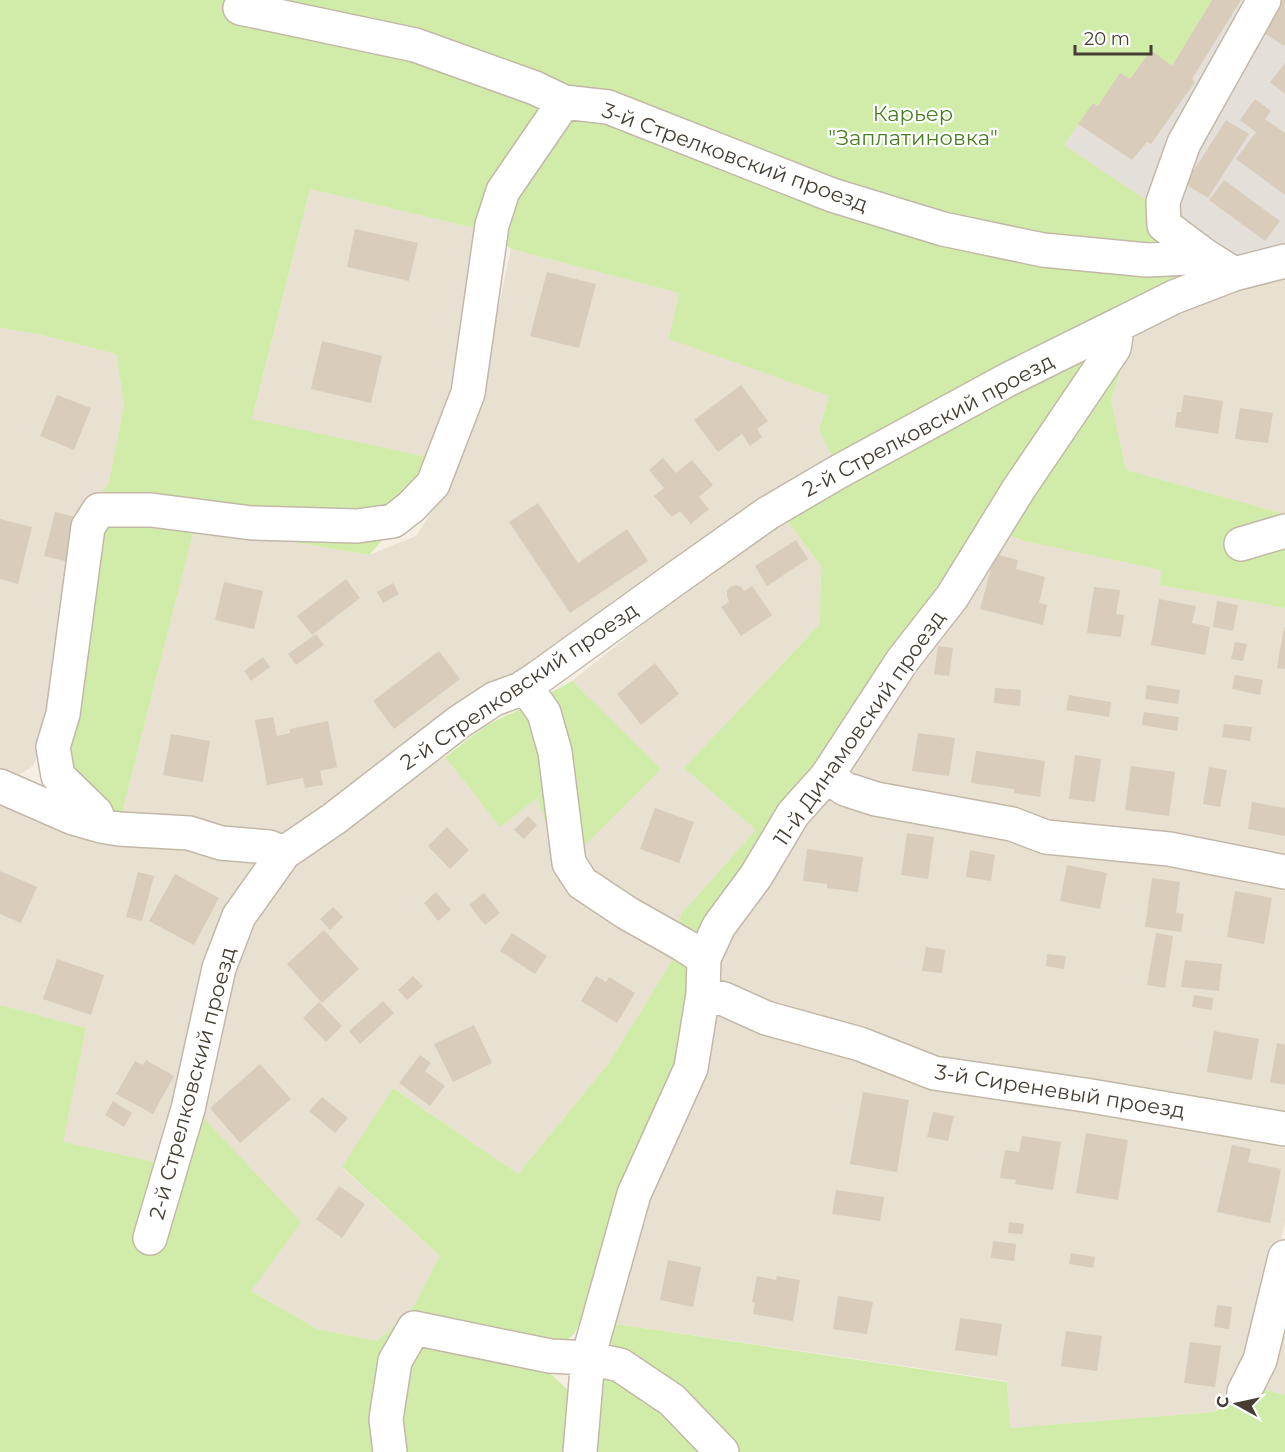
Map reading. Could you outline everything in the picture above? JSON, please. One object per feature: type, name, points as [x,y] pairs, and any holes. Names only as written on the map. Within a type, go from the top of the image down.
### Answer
[{"type":"street","points":[[1234,274],[1164,225],[1163,202],[1184,143],[1264,0]]},
{"type":"street","name":"3-й Стрелковский проезд","points":[[240,8],[415,45],[535,88],[564,102],[608,107],[832,195],[943,229],[1054,251],[1147,260],[1204,255]]},
{"type":"street","points":[[12,792],[39,780],[53,747],[63,714],[88,527],[99,510],[151,510],[252,523],[357,526],[393,521],[411,507],[433,484],[468,393],[492,225],[502,191],[564,102]]},
{"type":"street","points":[[1118,325],[1174,297],[1234,274],[1285,261]]},
{"type":"street","name":"2-й Стрелковский проезд","points":[[150,1238],[188,1109],[219,968],[239,916],[284,853],[335,818],[459,722],[494,699],[540,677],[768,513],[999,384],[1118,325]]},
{"type":"street","name":"11-й Динамовский проезд","points":[[580,1452],[588,1358],[634,1194],[691,1068],[703,994],[704,958],[719,926],[756,876],[793,814],[826,776],[902,661],[952,597],[1018,490],[1113,348],[1118,325]]},
{"type":"street","points":[[1241,544],[1285,531]]},
{"type":"street","points":[[525,686],[543,713],[555,752],[569,863],[582,883],[627,913],[704,958]]},
{"type":"street","points":[[53,747],[58,776],[96,813],[101,826]]},
{"type":"street","points":[[826,776],[845,789],[876,799],[1012,824],[1046,837],[1169,849],[1285,872]]},
{"type":"street","points":[[12,792],[73,819],[101,826],[189,833],[221,843],[269,846],[284,853]]},
{"type":"street","name":"3-й Сиреневый проезд","points":[[703,994],[723,999],[766,1018],[860,1044],[934,1073],[1085,1095],[1285,1129]]},
{"type":"street","points":[[1244,1392],[1260,1360],[1285,1257]]},
{"type":"street","points":[[390,1452],[386,1419],[395,1361],[414,1328],[550,1356],[588,1358],[620,1365],[672,1400],[722,1452]]},
{"type":"shaded area","points":[[1212,0],[1285,0],[1285,251],[1260,258],[1216,253],[1188,228],[1064,145],[1093,103],[1098,105],[1120,73],[1151,50],[1172,65]]},
{"type":"shaded area","points":[[310,189],[483,230],[462,391],[432,458],[252,420]]},
{"type":"shaded area","points":[[511,249],[679,293],[670,339],[829,396],[819,430],[834,460],[327,813],[274,838],[121,817],[195,525],[369,555],[416,536],[443,495],[480,397]]},
{"type":"shaded area","points":[[1285,273],[1285,514],[1126,470],[1111,400],[1126,356],[1120,351],[1154,321]]},
{"type":"shaded area","points":[[0,328],[38,334],[116,354],[124,404],[109,483],[84,517],[55,711],[33,766],[12,779],[0,776]]},
{"type":"shaded area","points":[[786,519],[821,566],[820,624],[684,768],[756,830],[681,914],[673,959],[609,1063],[518,1174],[393,1088],[342,1168],[440,1256],[411,1311],[377,1341],[317,1329],[251,1291],[196,1110],[228,966],[283,872],[363,817],[390,785],[445,757],[500,827],[537,798],[556,850],[661,769],[572,681],[690,587]]},
{"type":"shaded area","points":[[1001,531],[1024,541],[1162,570],[1160,585],[1285,608],[1285,866],[1047,832],[853,781],[848,768]]},
{"type":"shaded area","points":[[0,796],[259,860],[159,1163],[62,1142],[86,1028],[0,1005]]},
{"type":"shaded area","points":[[822,796],[1285,876],[1285,1119],[937,1068],[729,994],[722,979],[721,963],[732,928]]},
{"type":"shaded area","points":[[716,1013],[1285,1138],[1285,1222],[1252,1354],[1234,1390],[1214,1412],[1010,1428],[1007,1381],[609,1323],[644,1200]]},
{"type":"shaded area","points":[[1285,1278],[1285,1395],[1255,1387]]},
{"type":"green space","name":"Карьер \"Заплатиновка\"","points":[[0,0],[1212,0],[1172,66],[1151,50],[1130,79],[1120,73],[1098,106],[1093,103],[1064,145],[1188,228],[1202,271],[834,460],[819,430],[829,396],[669,339],[679,293],[511,249],[483,230],[310,189],[252,419],[432,458],[400,521],[369,555],[195,525],[121,817],[103,810],[63,757],[84,517],[109,483],[124,404],[116,354],[38,334],[0,328]]},
{"type":"green space","points":[[1099,349],[751,871],[598,1287],[574,1334],[539,1363],[571,1393],[570,1452],[0,1452],[0,1005],[86,1028],[63,1142],[159,1163],[196,1110],[301,1222],[251,1291],[317,1329],[377,1341],[411,1311],[440,1256],[342,1167],[393,1088],[518,1174],[609,1063],[673,959],[681,914],[756,830],[684,768],[820,624],[821,566],[786,519]]},
{"type":"green space","points":[[1126,355],[1111,400],[1126,470],[1285,514],[1285,608],[1160,585],[1161,570],[1024,541],[1001,531]]},
{"type":"green space","points":[[572,681],[661,769],[579,851],[556,851],[537,798],[500,827],[445,757],[487,725]]},
{"type":"green space","points":[[609,1323],[1007,1382],[1010,1428],[1214,1412],[1255,1387],[1285,1395],[1285,1452],[591,1452]]},
{"type":"building","points":[[1212,0],[1241,0],[1192,79],[1195,82],[1151,144],[1147,142],[1132,160],[1078,124],[1093,103],[1098,106],[1120,73],[1130,79],[1151,50],[1172,66]]},
{"type":"building","points":[[1281,0],[1285,0],[1284,46],[1261,31]]},
{"type":"building","points":[[1285,63],[1285,94],[1270,82]]},
{"type":"building","points":[[1255,99],[1271,111],[1265,119],[1285,133],[1285,195],[1236,159],[1256,132],[1240,120]]},
{"type":"building","points":[[1226,120],[1249,134],[1208,198],[1185,184]]},
{"type":"building","points":[[1224,180],[1280,221],[1265,241],[1209,200]]},
{"type":"building","points":[[355,229],[418,243],[409,281],[347,267]]},
{"type":"building","points":[[547,272],[596,284],[579,348],[530,336]]},
{"type":"building","points":[[322,341],[382,356],[371,403],[311,389]]},
{"type":"building","points":[[741,385],[768,421],[757,429],[762,437],[750,446],[742,434],[718,452],[694,420]]},
{"type":"building","points":[[57,395],[91,408],[74,450],[40,436]]},
{"type":"building","points":[[1184,395],[1223,401],[1218,434],[1175,427],[1177,412],[1181,412]]},
{"type":"building","points":[[1240,408],[1273,413],[1268,443],[1235,439]]},
{"type":"building","points":[[663,458],[676,473],[692,460],[713,485],[699,497],[709,509],[691,524],[680,511],[672,517],[654,496],[664,488],[649,470]]},
{"type":"building","points":[[538,503],[578,563],[627,529],[648,561],[570,613],[509,522]]},
{"type":"building","points":[[55,512],[79,518],[69,562],[44,556]]},
{"type":"building","points":[[0,519],[32,527],[18,584],[0,579]]},
{"type":"building","points":[[796,540],[808,559],[767,586],[755,566]]},
{"type":"building","points":[[995,554],[1018,560],[1016,569],[1045,577],[1039,603],[1047,605],[1043,625],[980,609]]},
{"type":"building","points":[[346,579],[360,598],[312,635],[297,616]]},
{"type":"building","points":[[224,582],[263,591],[254,629],[215,620]]},
{"type":"building","points":[[393,583],[399,594],[383,603],[377,592]]},
{"type":"building","points":[[736,585],[744,591],[752,586],[772,615],[741,636],[721,607],[729,602],[727,591]]},
{"type":"building","points":[[1094,587],[1120,590],[1116,614],[1124,615],[1121,637],[1087,633]]},
{"type":"building","points":[[1159,599],[1196,606],[1192,623],[1210,627],[1205,655],[1151,645]]},
{"type":"building","points":[[1217,601],[1238,605],[1233,631],[1213,627]]},
{"type":"building","points":[[1285,628],[1285,669],[1277,668]]},
{"type":"building","points":[[316,634],[324,645],[296,665],[288,654]]},
{"type":"building","points":[[1235,642],[1247,644],[1243,661],[1231,659]]},
{"type":"building","points":[[938,646],[953,648],[949,676],[934,674]]},
{"type":"building","points":[[439,651],[460,679],[394,729],[373,701]]},
{"type":"building","points":[[263,657],[270,667],[251,681],[244,671]]},
{"type":"building","points":[[655,663],[679,694],[641,725],[617,694]]},
{"type":"building","points":[[1235,675],[1263,680],[1260,695],[1232,689]]},
{"type":"building","points":[[1147,685],[1180,690],[1178,704],[1145,699]]},
{"type":"building","points":[[995,688],[1021,690],[1020,706],[994,703]]},
{"type":"building","points":[[1069,695],[1111,702],[1109,717],[1066,710]]},
{"type":"building","points":[[1144,712],[1179,717],[1177,731],[1142,725]]},
{"type":"building","points":[[273,717],[277,736],[290,733],[290,729],[328,721],[337,767],[320,771],[323,785],[305,788],[303,778],[267,785],[255,720]]},
{"type":"building","points":[[1224,724],[1252,727],[1250,741],[1222,737]]},
{"type":"building","points":[[918,733],[955,738],[949,776],[912,771]]},
{"type":"building","points":[[171,734],[210,741],[203,782],[163,775]]},
{"type":"building","points":[[976,751],[1045,761],[1040,797],[1014,793],[1014,789],[971,783]]},
{"type":"building","points":[[1075,755],[1101,759],[1095,802],[1069,799]]},
{"type":"building","points":[[1131,766],[1175,772],[1169,816],[1125,810]]},
{"type":"building","points":[[1209,767],[1227,770],[1220,807],[1203,804]]},
{"type":"building","points":[[1252,802],[1285,808],[1285,836],[1248,829]]},
{"type":"building","points":[[655,808],[694,822],[679,863],[640,849]]},
{"type":"building","points":[[528,816],[537,825],[524,839],[514,830]]},
{"type":"building","points":[[447,827],[469,850],[450,869],[428,846]]},
{"type":"building","points":[[907,833],[934,837],[928,879],[901,875]]},
{"type":"building","points":[[807,849],[863,857],[858,892],[827,888],[827,884],[803,881]]},
{"type":"building","points":[[970,850],[995,855],[991,881],[966,877]]},
{"type":"building","points":[[1067,865],[1107,873],[1100,909],[1060,901]]},
{"type":"building","points":[[0,871],[37,887],[21,923],[0,914]]},
{"type":"building","points":[[138,872],[154,876],[142,921],[126,917]]},
{"type":"building","points":[[175,874],[219,898],[194,945],[149,921]]},
{"type":"building","points":[[1152,878],[1180,882],[1176,913],[1184,914],[1181,932],[1145,927]]},
{"type":"building","points":[[1235,891],[1272,898],[1264,944],[1227,937]]},
{"type":"building","points":[[436,892],[451,910],[438,921],[424,903]]},
{"type":"building","points":[[484,893],[500,913],[485,925],[469,905]]},
{"type":"building","points":[[333,907],[343,917],[330,930],[320,919]]},
{"type":"building","points":[[324,930],[359,969],[322,1003],[287,964]]},
{"type":"building","points":[[512,933],[547,956],[535,974],[500,951]]},
{"type":"building","points":[[1156,933],[1173,936],[1165,988],[1147,985]]},
{"type":"building","points":[[926,947],[945,950],[942,973],[922,971]]},
{"type":"building","points":[[1047,954],[1066,956],[1064,969],[1046,966]]},
{"type":"building","points":[[57,959],[104,975],[91,1015],[43,999]]},
{"type":"building","points":[[1185,960],[1222,964],[1219,991],[1181,987]]},
{"type":"building","points":[[413,976],[423,986],[407,1000],[398,990]]},
{"type":"building","points":[[596,976],[606,982],[609,977],[635,993],[617,1023],[581,1001]]},
{"type":"building","points":[[1194,995],[1213,998],[1212,1010],[1192,1007]]},
{"type":"building","points":[[383,1001],[394,1013],[360,1044],[349,1031]]},
{"type":"building","points":[[319,1002],[342,1026],[326,1042],[303,1018]]},
{"type":"building","points":[[474,1025],[492,1063],[453,1082],[434,1044]]},
{"type":"building","points":[[1214,1031],[1259,1039],[1252,1080],[1207,1072]]},
{"type":"building","points":[[1277,1043],[1285,1045],[1285,1085],[1270,1082]]},
{"type":"building","points":[[420,1055],[431,1063],[425,1071],[445,1086],[430,1106],[399,1083]]},
{"type":"building","points":[[146,1060],[174,1076],[153,1114],[116,1094],[135,1061],[143,1065]]},
{"type":"building","points":[[260,1064],[291,1099],[240,1143],[210,1108]]},
{"type":"building","points":[[863,1092],[909,1100],[897,1172],[850,1164]]},
{"type":"building","points":[[322,1097],[348,1118],[335,1133],[309,1111]]},
{"type":"building","points":[[113,1101],[132,1113],[124,1127],[105,1115]]},
{"type":"building","points":[[933,1112],[954,1116],[948,1141],[927,1137]]},
{"type":"building","points":[[1086,1133],[1128,1140],[1118,1200],[1076,1193]]},
{"type":"building","points":[[1022,1136],[1061,1142],[1053,1190],[1015,1184],[1016,1180],[1000,1178],[1005,1150],[1019,1152]]},
{"type":"building","points":[[1232,1145],[1251,1149],[1248,1162],[1281,1169],[1270,1223],[1217,1212]]},
{"type":"building","points":[[339,1186],[365,1204],[342,1238],[316,1219]]},
{"type":"building","points":[[836,1190],[884,1197],[880,1221],[832,1214]]},
{"type":"building","points":[[1009,1222],[1024,1224],[1023,1234],[1008,1233]]},
{"type":"building","points":[[993,1241],[1016,1244],[1014,1261],[991,1258]]},
{"type":"building","points":[[1071,1253],[1095,1257],[1093,1268],[1069,1264]]},
{"type":"building","points":[[668,1260],[701,1267],[693,1307],[660,1300]]},
{"type":"building","points":[[757,1276],[776,1280],[777,1276],[800,1280],[793,1321],[753,1314],[755,1303],[752,1302]]},
{"type":"building","points":[[838,1296],[873,1302],[867,1334],[833,1329]]},
{"type":"building","points":[[1217,1305],[1232,1307],[1229,1329],[1214,1327]]},
{"type":"building","points":[[960,1318],[1002,1324],[997,1356],[955,1350]]},
{"type":"building","points":[[1066,1331],[1102,1336],[1097,1371],[1061,1366]]},
{"type":"building","points":[[1190,1342],[1221,1346],[1215,1387],[1184,1383]]}]
